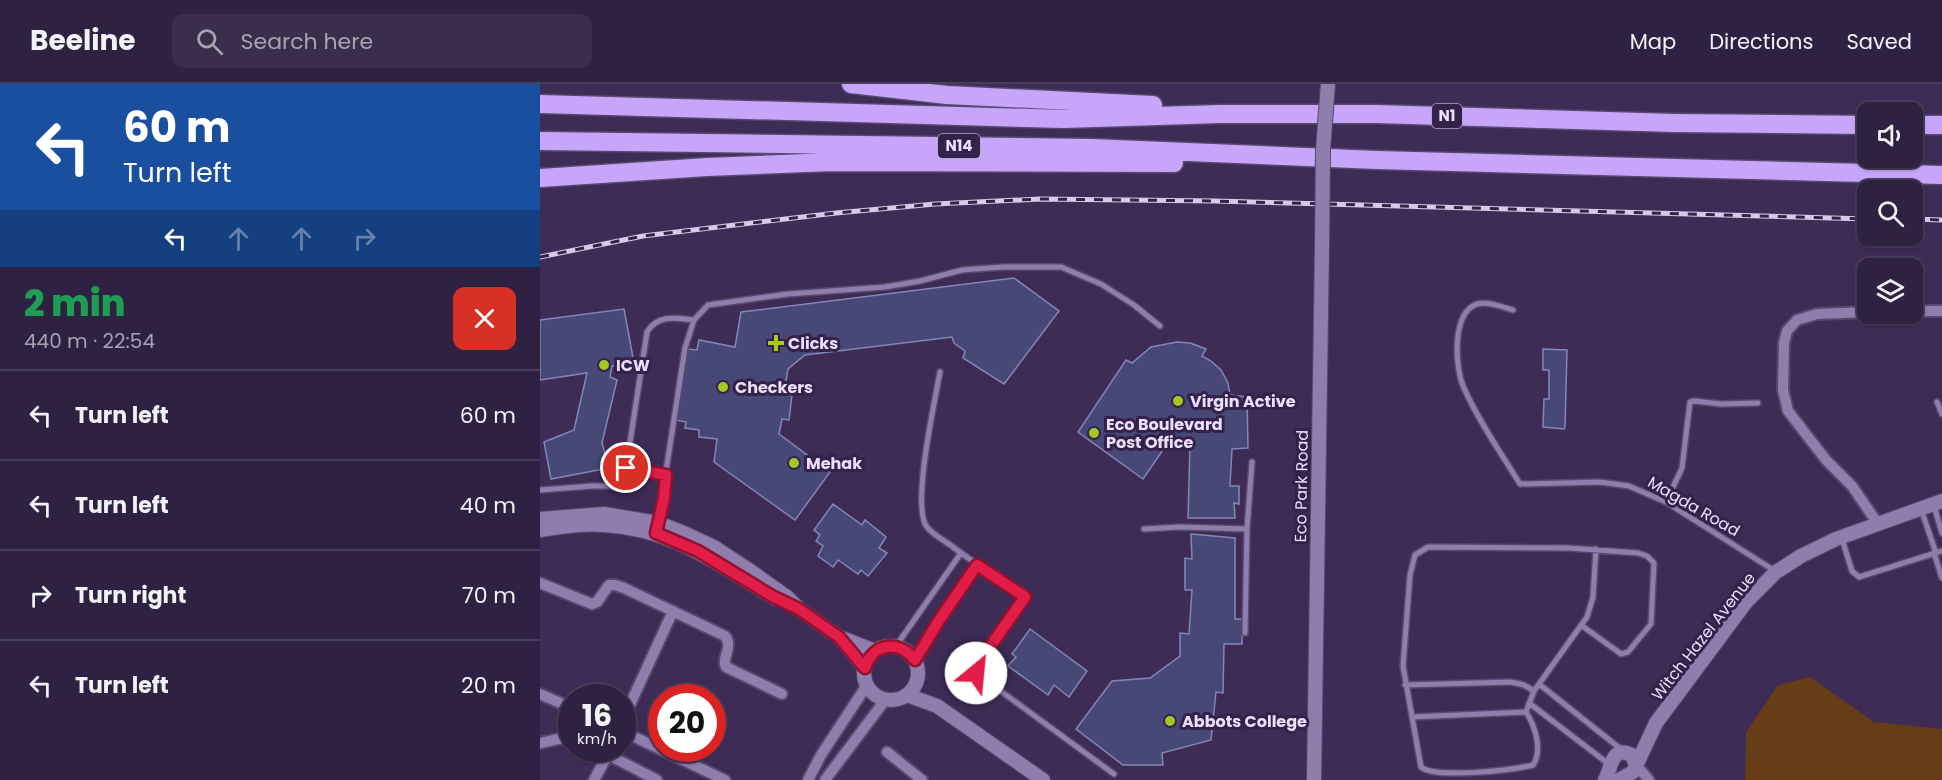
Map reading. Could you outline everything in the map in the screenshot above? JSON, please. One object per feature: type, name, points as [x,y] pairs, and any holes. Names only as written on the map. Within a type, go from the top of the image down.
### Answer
[{"type":"highway","points":[[851,84],[947,95],[1181,107],[1220,114]]},
{"type":"highway","name":"N14","points":[[540,104],[1053,118],[1220,114]]},
{"type":"highway","name":"N1","points":[[1220,114],[1376,114],[1674,123],[1857,124]]},
{"type":"highway","points":[[1923,125],[1942,125]]},
{"type":"highway","name":"N14","points":[[540,141],[1091,148],[1377,160]]},
{"type":"highway","points":[[540,178],[707,167],[832,162],[1109,164],[1377,160],[1942,175]]},
{"type":"street","name":"Eco Park Road","points":[[1314,780],[1323,170],[1328,84]]},
{"type":"street","points":[[1923,311],[1942,311]]},
{"type":"street","points":[[1857,312],[1817,314],[1797,320],[1787,331],[1784,343],[1783,390],[1788,411],[1826,460],[1852,486],[1878,524]]},
{"type":"street","name":"Witch Hazel Avenue","points":[[1625,752],[1656,723],[1746,602],[1776,572],[1801,556],[1841,537],[1932,505]]},
{"type":"street","points":[[540,519],[604,514],[657,528],[769,594],[799,609],[839,637],[875,651]]},
{"type":"street","points":[[540,530],[603,524],[657,528]]},
{"type":"street","points":[[540,583],[592,604],[597,602],[609,585],[615,585],[673,611],[728,638],[729,644],[724,662],[726,667],[782,694]]},
{"type":"street","points":[[636,692],[673,611]]},
{"type":"street","points":[[839,637],[865,668]]},
{"type":"street","points":[[888,646],[896,646],[904,648],[915,660],[918,678],[907,695],[897,700],[886,699],[878,697],[867,685],[865,668],[875,651],[888,646]]},
{"type":"street","points":[[918,678],[937,706]]},
{"type":"street","points":[[808,780],[820,755],[867,685]]},
{"type":"street","points":[[540,694],[558,702]]},
{"type":"street","points":[[907,695],[937,706],[1043,780]]},
{"type":"street","points":[[825,780],[886,699]]},
{"type":"street","name":"Witch Hazel Avenue","points":[[1636,765],[1656,723]]},
{"type":"street","points":[[636,738],[724,780]]},
{"type":"street","points":[[540,743],[558,739]]},
{"type":"street","points":[[887,752],[922,780]]},
{"type":"street","points":[[1605,780],[1615,756],[1625,752],[1632,755],[1636,765],[1649,780]]},
{"type":"street","points":[[594,780],[604,762]]},
{"type":"street","points":[[626,762],[657,780]]},
{"type":"street","points":[[1611,766],[1625,779],[1631,775],[1636,765]]},
{"type":"lane","points":[[657,528],[685,348],[694,320],[708,305],[788,294],[885,287],[962,270],[1061,267],[1101,285],[1134,305],[1160,326]]},
{"type":"lane","name":"Magda Road","points":[[1513,310],[1491,304],[1478,304],[1467,310],[1459,326],[1458,366],[1463,386],[1520,484],[1610,482],[1629,486],[1666,502],[1776,572]]},
{"type":"lane","points":[[540,490],[616,486],[624,479],[647,332],[657,321],[671,318],[694,320]]},
{"type":"lane","points":[[940,372],[922,481],[922,518],[928,529],[1025,597],[980,661],[976,670],[977,675],[1114,774]]},
{"type":"lane","points":[[1666,502],[1682,468],[1690,402],[1695,400],[1728,405],[1758,403]]},
{"type":"lane","points":[[1937,402],[1942,414]]},
{"type":"lane","points":[[1245,633],[1247,529],[1252,462]]},
{"type":"lane","points":[[626,468],[666,475]]},
{"type":"lane","points":[[1932,505],[1942,533]]},
{"type":"lane","points":[[1932,505],[1942,578]]},
{"type":"lane","points":[[1144,529],[1179,526],[1247,529]]},
{"type":"lane","points":[[1841,537],[1852,571],[1859,578],[1937,552]]},
{"type":"lane","points":[[1581,625],[1625,654],[1649,628],[1653,619],[1654,563],[1647,556],[1638,553],[1596,549],[1428,547],[1415,555],[1410,575],[1403,666],[1421,767],[1428,772],[1455,774],[1533,765],[1537,756],[1535,730],[1526,712],[1534,691],[1581,625],[1587,617],[1593,597],[1596,549]]},
{"type":"lane","points":[[896,646],[961,553]]},
{"type":"lane","points":[[915,660],[977,565]]},
{"type":"lane","points":[[1405,685],[1511,682],[1524,685],[1534,691]]},
{"type":"lane","points":[[1539,684],[1625,752]]},
{"type":"lane","points":[[1529,703],[1611,766]]},
{"type":"lane","points":[[1412,717],[1526,712]]},
{"type":"shaded area","points":[[1810,677],[1874,722],[1942,729],[1942,780],[1745,780],[1746,732],[1778,685]]},
{"type":"building","points":[[1014,278],[1059,311],[1004,384],[963,358],[965,351],[954,343],[952,337],[805,355],[788,369],[784,394],[792,395],[789,420],[782,419],[779,434],[830,472],[795,520],[714,462],[717,439],[699,437],[699,430],[685,428],[686,422],[675,420],[688,349],[697,350],[699,340],[735,347],[741,312]]},
{"type":"building","points":[[624,309],[634,363],[612,366],[610,377],[617,380],[602,443],[609,468],[551,479],[544,442],[574,430],[587,373],[540,380],[540,320]]},
{"type":"building","points":[[1177,342],[1190,343],[1206,349],[1202,356],[1221,370],[1228,383],[1230,395],[1247,397],[1248,448],[1232,449],[1230,486],[1239,486],[1239,504],[1234,503],[1235,518],[1188,518],[1190,445],[1167,444],[1143,479],[1078,432],[1126,360],[1132,363],[1151,347]]},
{"type":"building","points":[[1543,349],[1567,350],[1564,429],[1543,427],[1544,399],[1549,399],[1549,370],[1543,370]]},
{"type":"building","points":[[833,504],[862,525],[865,520],[886,537],[879,548],[887,553],[868,576],[861,570],[858,574],[838,560],[833,567],[818,556],[823,546],[816,541],[820,535],[814,530]]},
{"type":"building","points":[[1191,534],[1235,538],[1235,619],[1242,619],[1242,644],[1224,644],[1223,693],[1216,692],[1211,740],[1162,753],[1163,765],[1123,765],[1076,729],[1112,681],[1150,678],[1180,656],[1180,633],[1189,634],[1192,590],[1185,590],[1185,558],[1192,559]]},
{"type":"building","points":[[1030,629],[1087,671],[1069,697],[1054,685],[1048,695],[1008,666],[1016,657],[1012,654]]},
{"type":"railway","points":[[540,257],[643,236],[836,213],[935,204],[1040,199],[1215,201],[1857,219]]},
{"type":"railway","points":[[1923,219],[1942,220]]},
{"type":"place","name":"Clicks","points":[[776,343]]},
{"type":"place","name":"ICW","points":[[604,365]]},
{"type":"place","name":"Checkers","points":[[723,387]]},
{"type":"place","name":"Virgin Active","points":[[1178,401]]},
{"type":"place","name":"Eco Boulevard Post Office","points":[[1094,433]]},
{"type":"place","name":"Mehak","points":[[794,463]]},
{"type":"place","name":"Abbots College","points":[[1170,721]]},
{"type":"route","points":[[626,468],[666,475],[664,498],[656,533],[698,551],[744,580],[799,609],[839,637],[865,668],[866,662],[875,651],[888,646],[904,648],[915,660],[977,565],[1025,597],[980,661],[976,673]]}]
